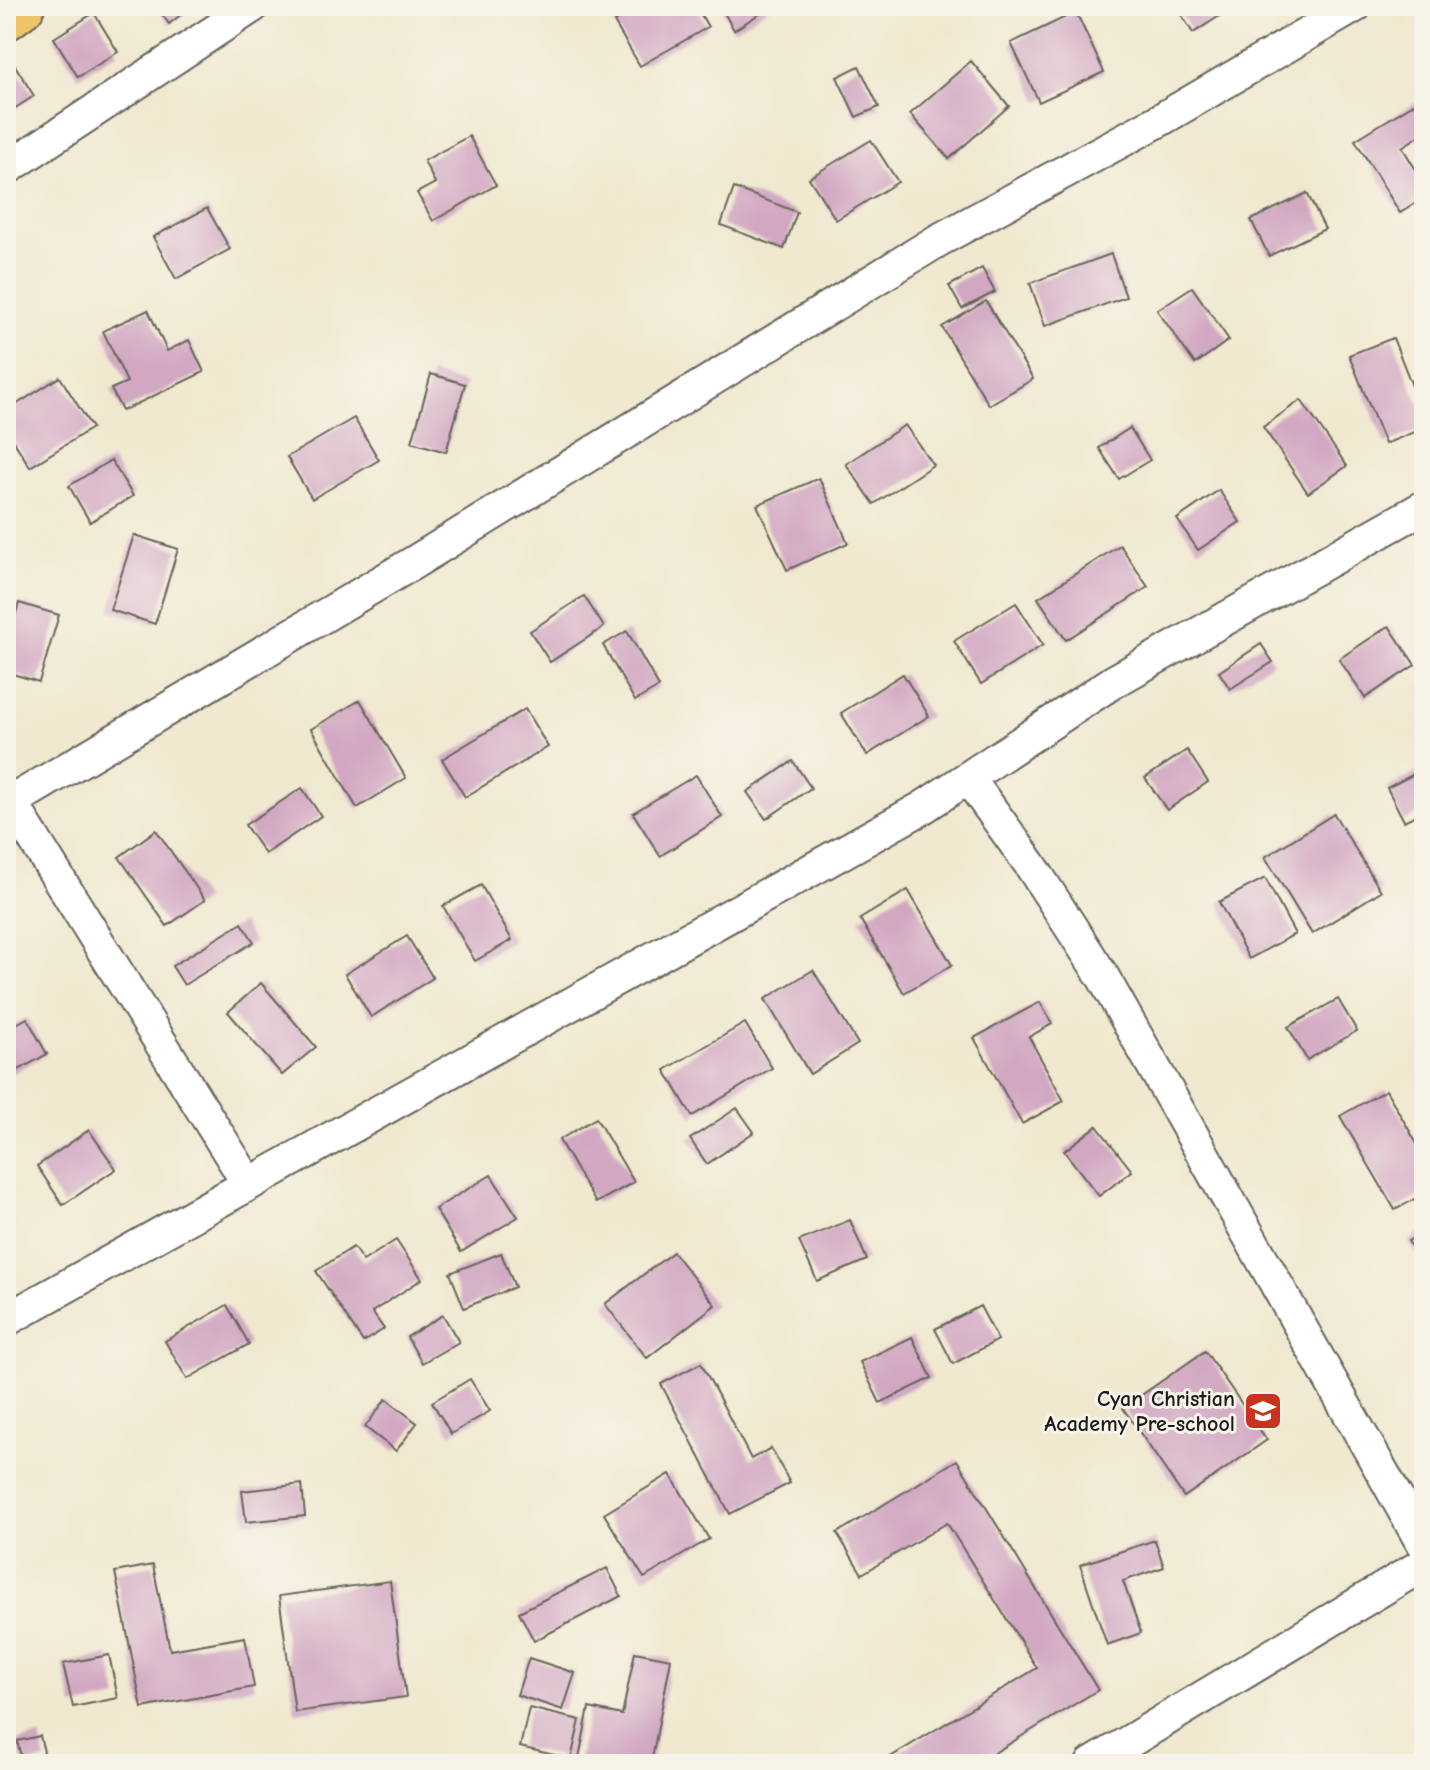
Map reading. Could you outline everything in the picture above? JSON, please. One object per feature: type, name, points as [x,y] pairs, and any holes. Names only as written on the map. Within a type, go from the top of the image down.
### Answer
[{"type":"highway","points":[[6,18],[22,6]]},
{"type":"street","points":[[6,169],[253,6]]},
{"type":"street","points":[[248,1183],[9,798],[413,563],[939,240],[1160,120],[1355,6]]},
{"type":"street","points":[[6,1320],[922,808],[1113,682],[1424,507]]},
{"type":"street","points":[[969,779],[1030,864],[1103,977],[1424,1546]]},
{"type":"street","points":[[1092,1764],[1424,1564]]},
{"type":"building","points":[[156,6],[192,6],[169,24]]},
{"type":"building","points":[[640,6],[696,6],[708,27],[640,66],[614,22]]},
{"type":"building","points":[[720,6],[772,6],[734,30]]},
{"type":"building","points":[[1176,6],[1235,6],[1193,33]]},
{"type":"building","points":[[1076,12],[1104,72],[1039,102],[1011,43]]},
{"type":"building","points":[[94,13],[118,52],[78,77],[54,38]]},
{"type":"building","points":[[11,59],[34,96],[6,114],[6,62]]},
{"type":"building","points":[[971,61],[1009,106],[949,159],[910,114]]},
{"type":"building","points":[[859,66],[879,107],[856,117],[837,77]]},
{"type":"building","points":[[1420,100],[1424,106],[1424,133],[1402,147],[1418,173],[1424,170],[1424,198],[1400,213],[1355,140]]},
{"type":"building","points":[[469,136],[496,185],[433,221],[417,193],[435,183],[424,161]]},
{"type":"building","points":[[871,140],[898,182],[836,220],[809,178]]},
{"type":"building","points":[[734,188],[797,212],[784,249],[721,225]]},
{"type":"building","points":[[1307,193],[1325,229],[1269,256],[1251,220]]},
{"type":"building","points":[[207,208],[230,249],[176,279],[153,237]]},
{"type":"building","points":[[1111,254],[1126,297],[1045,326],[1030,283]]},
{"type":"building","points":[[982,268],[995,292],[962,309],[949,286]]},
{"type":"building","points":[[1192,287],[1229,340],[1195,364],[1157,310]]},
{"type":"building","points":[[986,301],[1033,379],[989,405],[942,327]]},
{"type":"building","points":[[148,310],[167,351],[189,340],[204,372],[122,411],[111,389],[127,382],[103,331]]},
{"type":"building","points":[[1393,338],[1424,416],[1424,428],[1385,444],[1349,355]]},
{"type":"building","points":[[431,374],[465,384],[446,452],[412,442]]},
{"type":"building","points":[[60,377],[92,428],[30,467],[6,429],[6,411]]},
{"type":"building","points":[[1301,400],[1347,466],[1308,493],[1263,427]]},
{"type":"building","points":[[354,418],[379,460],[312,499],[287,457]]},
{"type":"building","points":[[905,425],[933,465],[874,504],[846,464]]},
{"type":"building","points":[[1130,428],[1150,460],[1119,479],[1099,448]]},
{"type":"building","points":[[111,460],[133,496],[90,522],[69,486]]},
{"type":"building","points":[[819,478],[848,543],[787,570],[757,505]]},
{"type":"building","points":[[1219,490],[1240,522],[1198,550],[1177,519]]},
{"type":"building","points":[[134,535],[178,549],[155,624],[110,610]]},
{"type":"building","points":[[1120,545],[1148,587],[1066,640],[1038,598]]},
{"type":"building","points":[[584,596],[604,627],[550,662],[530,631]]},
{"type":"building","points":[[19,603],[59,615],[39,682],[6,672],[6,646]]},
{"type":"building","points":[[1016,603],[1043,645],[981,684],[954,641]]},
{"type":"building","points":[[1389,626],[1415,665],[1365,698],[1339,659]]},
{"type":"building","points":[[627,631],[659,687],[635,701],[603,645]]},
{"type":"building","points":[[1261,644],[1273,662],[1230,689],[1219,672]]},
{"type":"building","points":[[903,674],[929,716],[867,755],[841,713]]},
{"type":"building","points":[[360,700],[406,778],[357,808],[311,729]]},
{"type":"building","points":[[525,709],[548,747],[465,797],[442,759]]},
{"type":"building","points":[[1187,750],[1208,782],[1167,810],[1145,778]]},
{"type":"building","points":[[793,761],[811,788],[766,819],[747,792]]},
{"type":"building","points":[[1424,769],[1424,811],[1404,821],[1387,788]]},
{"type":"building","points":[[696,775],[722,817],[660,856],[633,813]]},
{"type":"building","points":[[302,788],[321,816],[265,854],[245,825]]},
{"type":"building","points":[[1334,814],[1381,891],[1312,934],[1265,857]]},
{"type":"building","points":[[156,830],[205,900],[167,926],[119,857]]},
{"type":"building","points":[[1265,878],[1295,934],[1249,959],[1219,902]]},
{"type":"building","points":[[481,885],[512,940],[475,961],[443,906]]},
{"type":"building","points":[[908,890],[952,965],[904,993],[860,919]]},
{"type":"building","points":[[242,923],[254,942],[184,985],[172,966]]},
{"type":"building","points":[[407,936],[433,978],[371,1017],[345,974]]},
{"type":"building","points":[[813,970],[858,1044],[810,1074],[765,999]]},
{"type":"building","points":[[261,983],[316,1047],[282,1075],[228,1012]]},
{"type":"building","points":[[1338,999],[1357,1031],[1307,1060],[1288,1027]]},
{"type":"building","points":[[1040,1002],[1052,1024],[1029,1037],[1064,1101],[1022,1124],[974,1038]]},
{"type":"building","points":[[27,1018],[47,1054],[6,1077],[6,1030]]},
{"type":"building","points":[[745,1023],[772,1068],[692,1116],[665,1070]]},
{"type":"building","points":[[1386,1090],[1424,1156],[1424,1194],[1395,1210],[1340,1116]]},
{"type":"building","points":[[737,1108],[754,1132],[707,1164],[690,1139]]},
{"type":"building","points":[[596,1118],[634,1182],[596,1203],[559,1140]]},
{"type":"building","points":[[1097,1126],[1132,1171],[1099,1196],[1064,1151]]},
{"type":"building","points":[[89,1130],[116,1169],[63,1205],[37,1166]]},
{"type":"building","points":[[491,1175],[518,1217],[461,1252],[435,1209]]},
{"type":"building","points":[[850,1220],[867,1260],[817,1281],[799,1241]]},
{"type":"building","points":[[1424,1231],[1424,1267],[1408,1241]]},
{"type":"building","points":[[396,1240],[422,1279],[372,1312],[384,1329],[363,1342],[316,1271],[353,1247],[363,1261]]},
{"type":"building","points":[[673,1252],[715,1305],[647,1358],[605,1304]]},
{"type":"building","points":[[501,1253],[515,1287],[464,1308],[450,1273]]},
{"type":"building","points":[[227,1305],[249,1344],[187,1379],[165,1341]]},
{"type":"building","points":[[980,1306],[998,1340],[953,1364],[935,1329]]},
{"type":"building","points":[[443,1315],[459,1342],[422,1363],[407,1337]]},
{"type":"building","points":[[912,1337],[932,1378],[880,1403],[860,1362]]},
{"type":"building","points":[[1205,1351],[1267,1440],[1184,1497],[1123,1408]]},
{"type":"building","points":[[701,1363],[751,1459],[771,1448],[790,1483],[730,1514],[661,1384]]},
{"type":"building","points":[[470,1379],[490,1411],[451,1434],[432,1402]]},
{"type":"building","points":[[386,1399],[417,1423],[396,1451],[365,1427]]},
{"type":"building","points":[[957,1460],[1098,1690],[976,1764],[879,1764],[1037,1668],[947,1523],[862,1574],[837,1533]]},
{"type":"building","points":[[670,1474],[709,1539],[644,1578],[604,1514]]},
{"type":"building","points":[[302,1484],[305,1516],[246,1522],[242,1491]]},
{"type":"building","points":[[1155,1540],[1164,1567],[1123,1581],[1141,1633],[1107,1645],[1080,1565]]},
{"type":"building","points":[[153,1565],[170,1650],[245,1637],[254,1687],[142,1708],[115,1572]]},
{"type":"building","points":[[607,1568],[621,1596],[534,1641],[519,1612]]},
{"type":"building","points":[[390,1581],[406,1697],[295,1712],[279,1596]]},
{"type":"building","points":[[635,1652],[671,1659],[651,1764],[608,1764],[579,1758],[589,1708],[622,1715]]},
{"type":"building","points":[[109,1655],[118,1698],[73,1707],[63,1664]]},
{"type":"building","points":[[529,1658],[575,1673],[563,1710],[517,1695]]},
{"type":"building","points":[[529,1708],[580,1720],[571,1759],[520,1747]]},
{"type":"building","points":[[40,1736],[46,1760],[23,1764],[17,1741]]},
{"type":"place","name":"Cyan Christian Academy Pre-school","points":[[1263,1411]]}]
